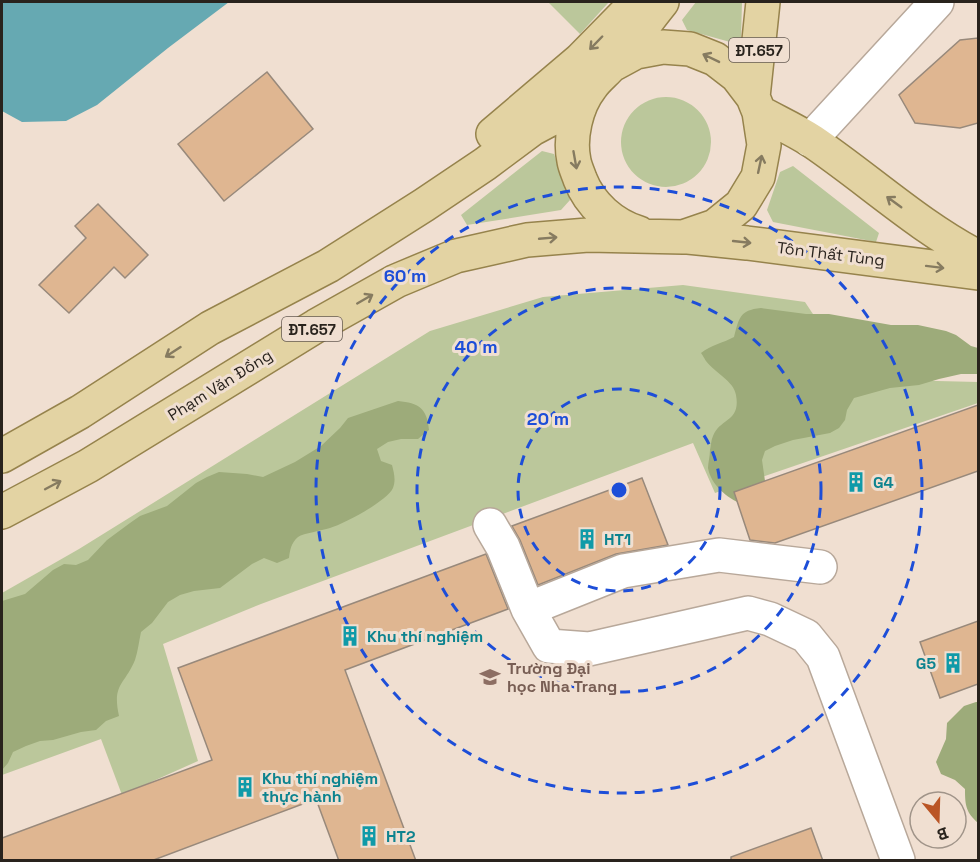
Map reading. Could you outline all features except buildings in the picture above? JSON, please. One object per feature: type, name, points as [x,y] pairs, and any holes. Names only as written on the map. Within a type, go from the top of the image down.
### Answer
[{"type":"main road","points":[[210,328],[394,207],[493,134],[580,60],[637,2]]},
{"type":"main road","name":"Phạm Văn Đồng","points":[[662,2],[612,65],[594,82],[581,103],[572,131],[573,161],[583,188],[601,212],[625,228],[668,237]]},
{"type":"main road","name":"Phạm Văn Đồng","points":[[2,513],[88,466],[316,326],[406,276],[456,256],[527,240],[588,235],[668,237],[715,226],[741,205],[758,177],[764,145],[756,105],[764,2]]},
{"type":"main road","name":"Phạm Văn Đồng","points":[[612,65],[636,52],[663,47],[690,49],[715,59],[737,76],[756,105]]},
{"type":"main road","name":"Phạm Văn Đồng","points":[[2,456],[80,412],[210,328],[328,266],[424,205],[532,129],[581,103]]},
{"type":"main road","points":[[756,105],[810,140],[924,224],[978,256]]},
{"type":"main road","name":"Tôn Thất Tùng","points":[[668,237],[747,243],[978,273]]},
{"type":"street","points":[[810,140],[937,2]]},
{"type":"street","points":[[490,525],[503,547],[528,609],[549,646],[589,649],[748,614],[770,619],[806,636],[823,657],[898,861]]},
{"type":"street","points":[[528,609],[623,571],[719,555],[820,567]]},
{"type":"green space","points":[[548,2],[609,2],[580,34]]},
{"type":"green space","points":[[696,2],[742,2],[741,38],[730,42],[687,30],[682,20]]},
{"type":"green space","points":[[666,97],[683,100],[698,110],[708,125],[711,142],[708,159],[698,174],[683,184],[666,187],[649,184],[634,174],[624,159],[621,142],[624,125],[634,110],[649,100]]},
{"type":"green space","points":[[542,151],[554,154],[570,200],[561,210],[467,225],[461,215]]},
{"type":"green space","points":[[793,166],[879,233],[876,242],[773,222],[767,210],[780,172]]},
{"type":"green space","points":[[683,285],[805,302],[856,379],[978,382],[978,403],[715,493],[693,443],[261,604],[163,644],[198,761],[122,795],[101,739],[2,775],[2,593],[79,549],[430,331],[543,297]]},
{"type":"green space","points":[[761,308],[806,314],[829,314],[891,325],[918,325],[946,331],[978,348],[978,374],[961,374],[919,385],[890,388],[854,398],[839,428],[830,433],[793,440],[765,451],[762,460],[765,481],[763,489],[742,504],[720,490],[712,480],[708,468],[713,436],[716,430],[733,415],[737,404],[732,385],[706,361],[701,353],[734,337],[741,316],[748,311]]},
{"type":"green space","points":[[398,401],[411,403],[421,408],[426,416],[429,430],[418,439],[388,442],[377,449],[381,461],[392,465],[394,474],[393,488],[383,499],[345,522],[298,537],[292,544],[289,558],[277,563],[264,558],[252,564],[220,588],[194,591],[168,602],[152,623],[141,632],[135,660],[118,691],[119,716],[106,721],[96,730],[40,741],[13,752],[2,770],[2,601],[25,594],[53,570],[64,564],[76,565],[88,560],[107,540],[140,516],[167,506],[207,477],[219,472],[263,477],[295,462],[321,446],[348,418]]},
{"type":"green space","points":[[978,702],[978,823],[968,810],[968,790],[965,790],[955,780],[941,774],[936,762],[946,739],[947,723],[964,706]]},
{"type":"water","points":[[2,2],[229,2],[97,105],[66,121],[22,122],[2,111]]},
{"type":"place","name":"G4","points":[[856,482]]},
{"type":"place","name":"HT1","points":[[587,539]]},
{"type":"place","name":"Khu thí nghiệm","points":[[350,636]]},
{"type":"place","name":"G5","points":[[953,663]]},
{"type":"place","name":"Trường Đại học Nha Trang","points":[[490,677]]},
{"type":"place","name":"Khu thí nghiệm thực hành","points":[[245,787]]},
{"type":"place","name":"HT2","points":[[369,836]]}]
